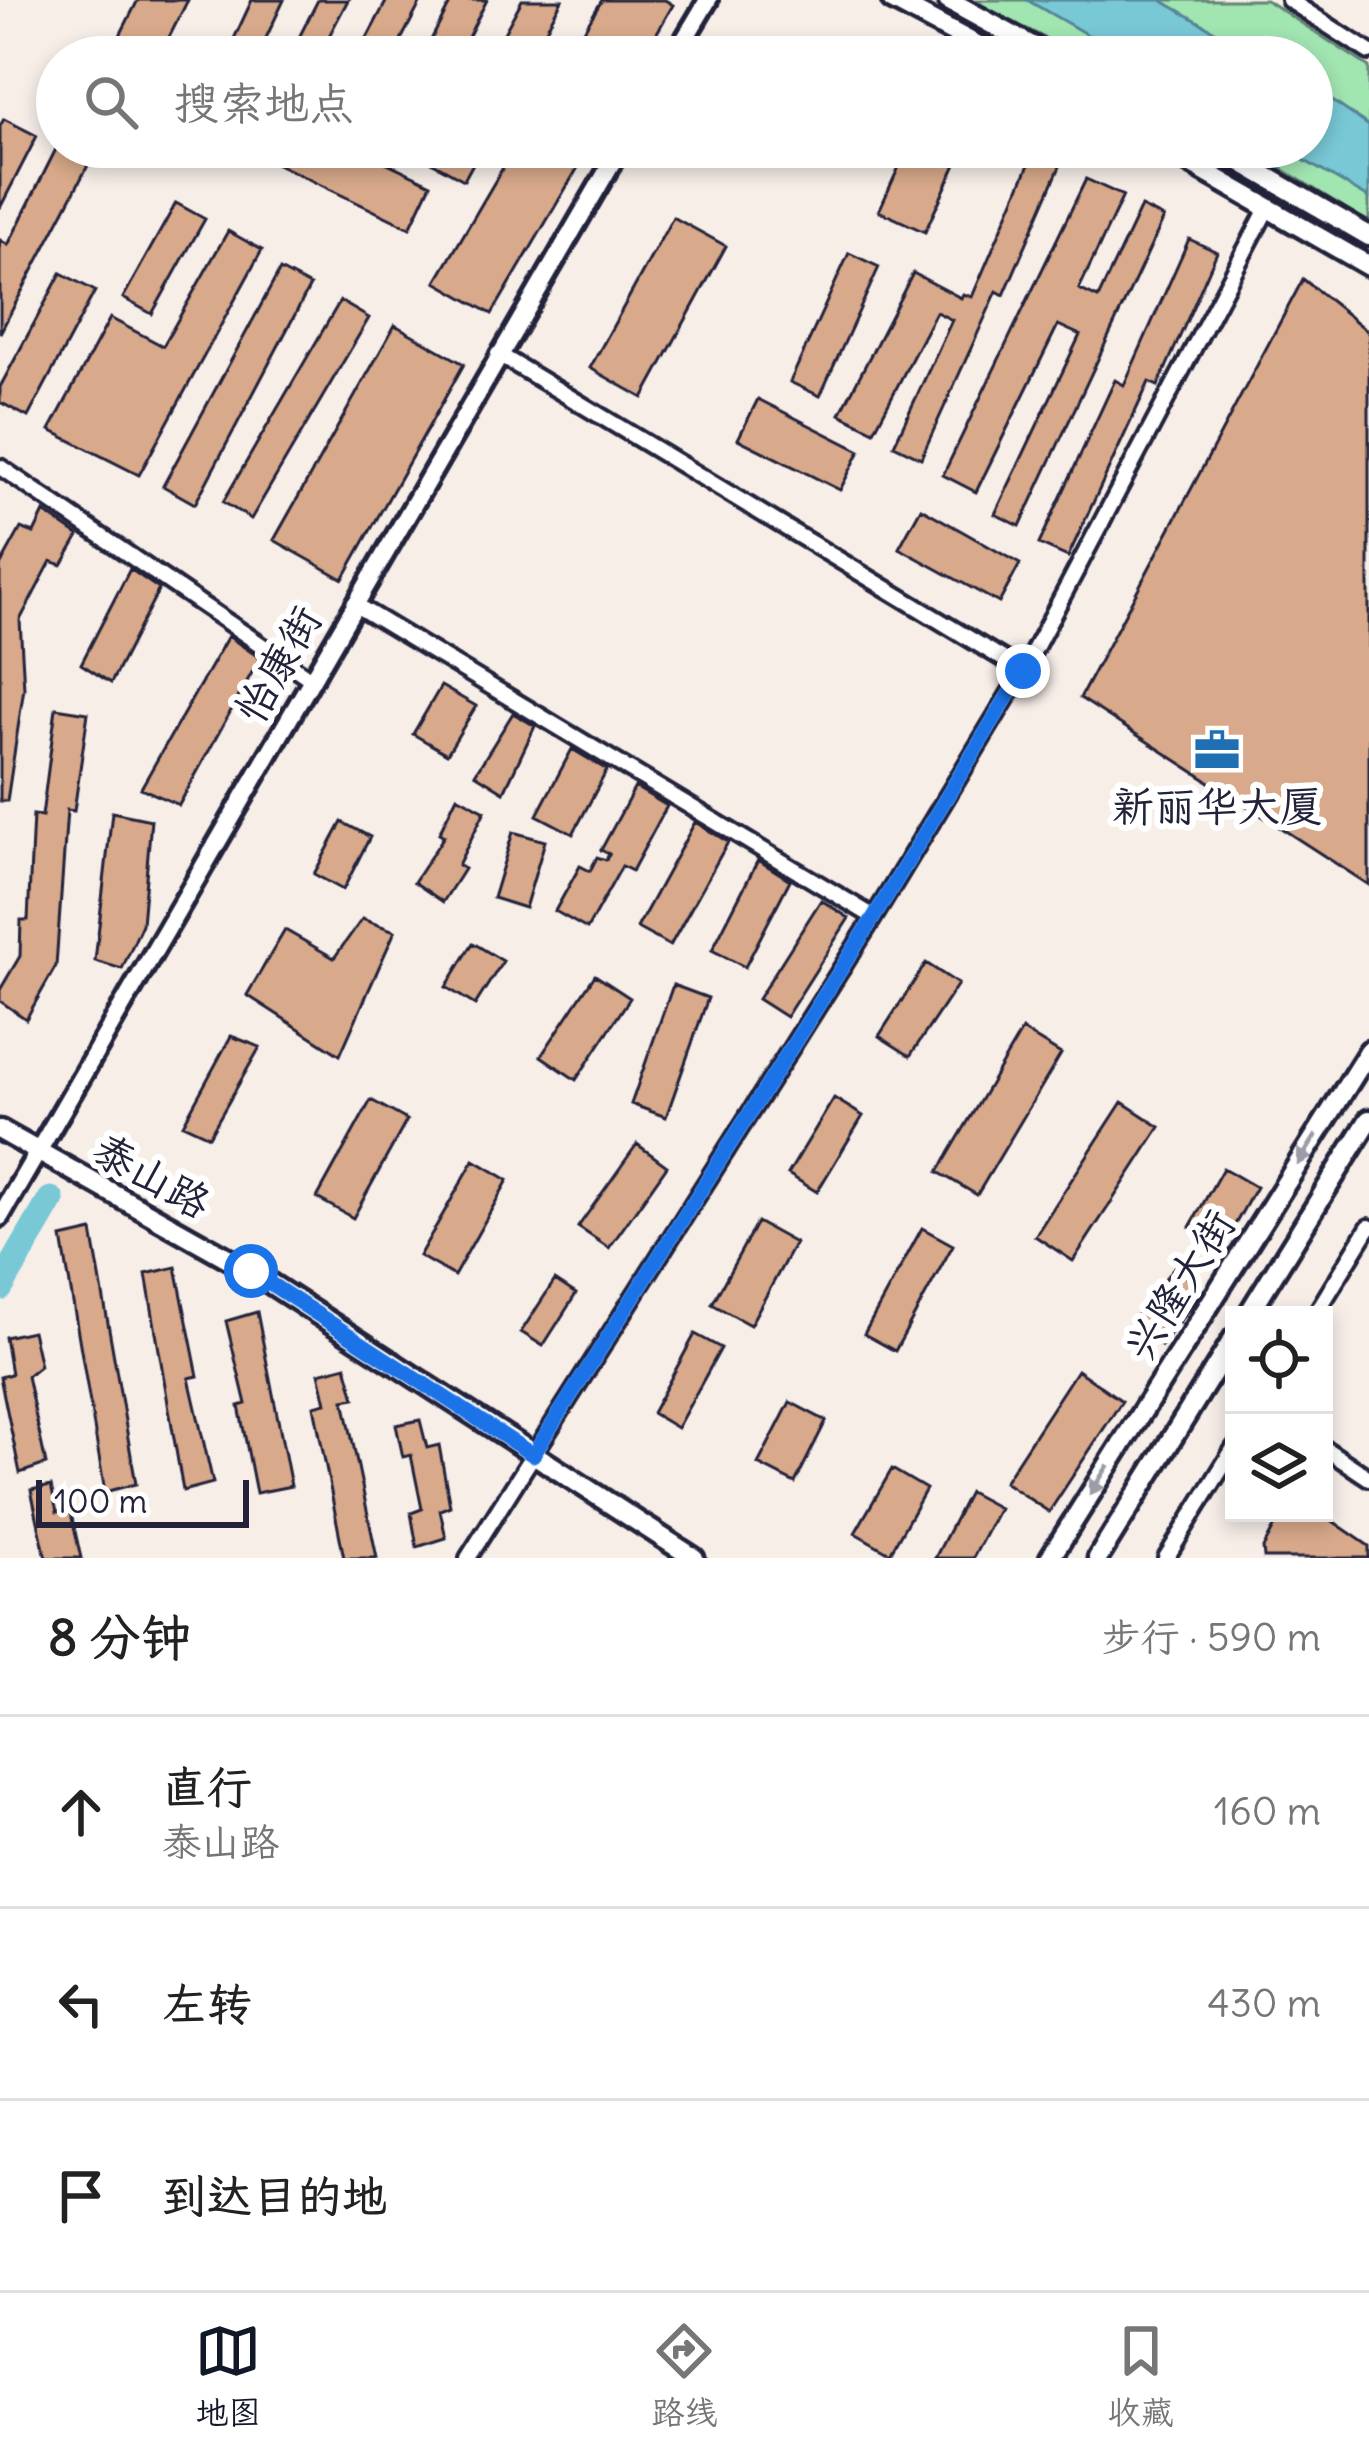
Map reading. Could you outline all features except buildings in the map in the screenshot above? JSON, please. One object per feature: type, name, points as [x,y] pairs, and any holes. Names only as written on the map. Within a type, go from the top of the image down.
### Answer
[{"type":"main road","points":[[892,0],[960,36]]},
{"type":"main road","points":[[948,0],[1014,36]]},
{"type":"main road","points":[[1199,168],[1369,266]]},
{"type":"main road","points":[[1252,168],[1369,236]]},
{"type":"main road","name":"兴隆大街","points":[[1050,1558],[1369,1051]]},
{"type":"main road","name":"兴隆大街","points":[[1254,1306],[1369,1120]]},
{"type":"main road","name":"泰山路","points":[[0,1130],[251,1271],[694,1558]]},
{"type":"main road","name":"兴隆大街","points":[[1098,1558],[1225,1353]]},
{"type":"street","points":[[687,36],[708,0]]},
{"type":"street","points":[[1289,0],[1369,52]]},
{"type":"street","name":"怡康街","points":[[0,1217],[609,168]]},
{"type":"street","points":[[468,1558],[874,917],[1023,671],[1268,207]]},
{"type":"street","points":[[498,354],[1023,671]]},
{"type":"street","points":[[0,467],[311,679]]},
{"type":"street","points":[[354,604],[874,917]]},
{"type":"street","points":[[1321,1306],[1369,1227]]},
{"type":"street","points":[[1333,1454],[1369,1478]]},
{"type":"street","points":[[1166,1558],[1225,1463]]},
{"type":"green space","points":[[969,0],[1266,0],[1321,36],[1041,36]]},
{"type":"green space","points":[[1333,44],[1369,67],[1369,223],[1281,168],[1333,168]]},
{"type":"water","points":[[1027,0],[1161,0],[1224,36],[1090,36]]},
{"type":"water","points":[[1333,101],[1369,126],[1369,198],[1317,168],[1333,168]]},
{"type":"waterway","points":[[0,1288],[51,1200]]},
{"type":"place","name":"新丽华大厦","points":[[1217,750]]},
{"type":"route","points":[[251,1271],[533,1455],[874,917],[1023,671]]}]
